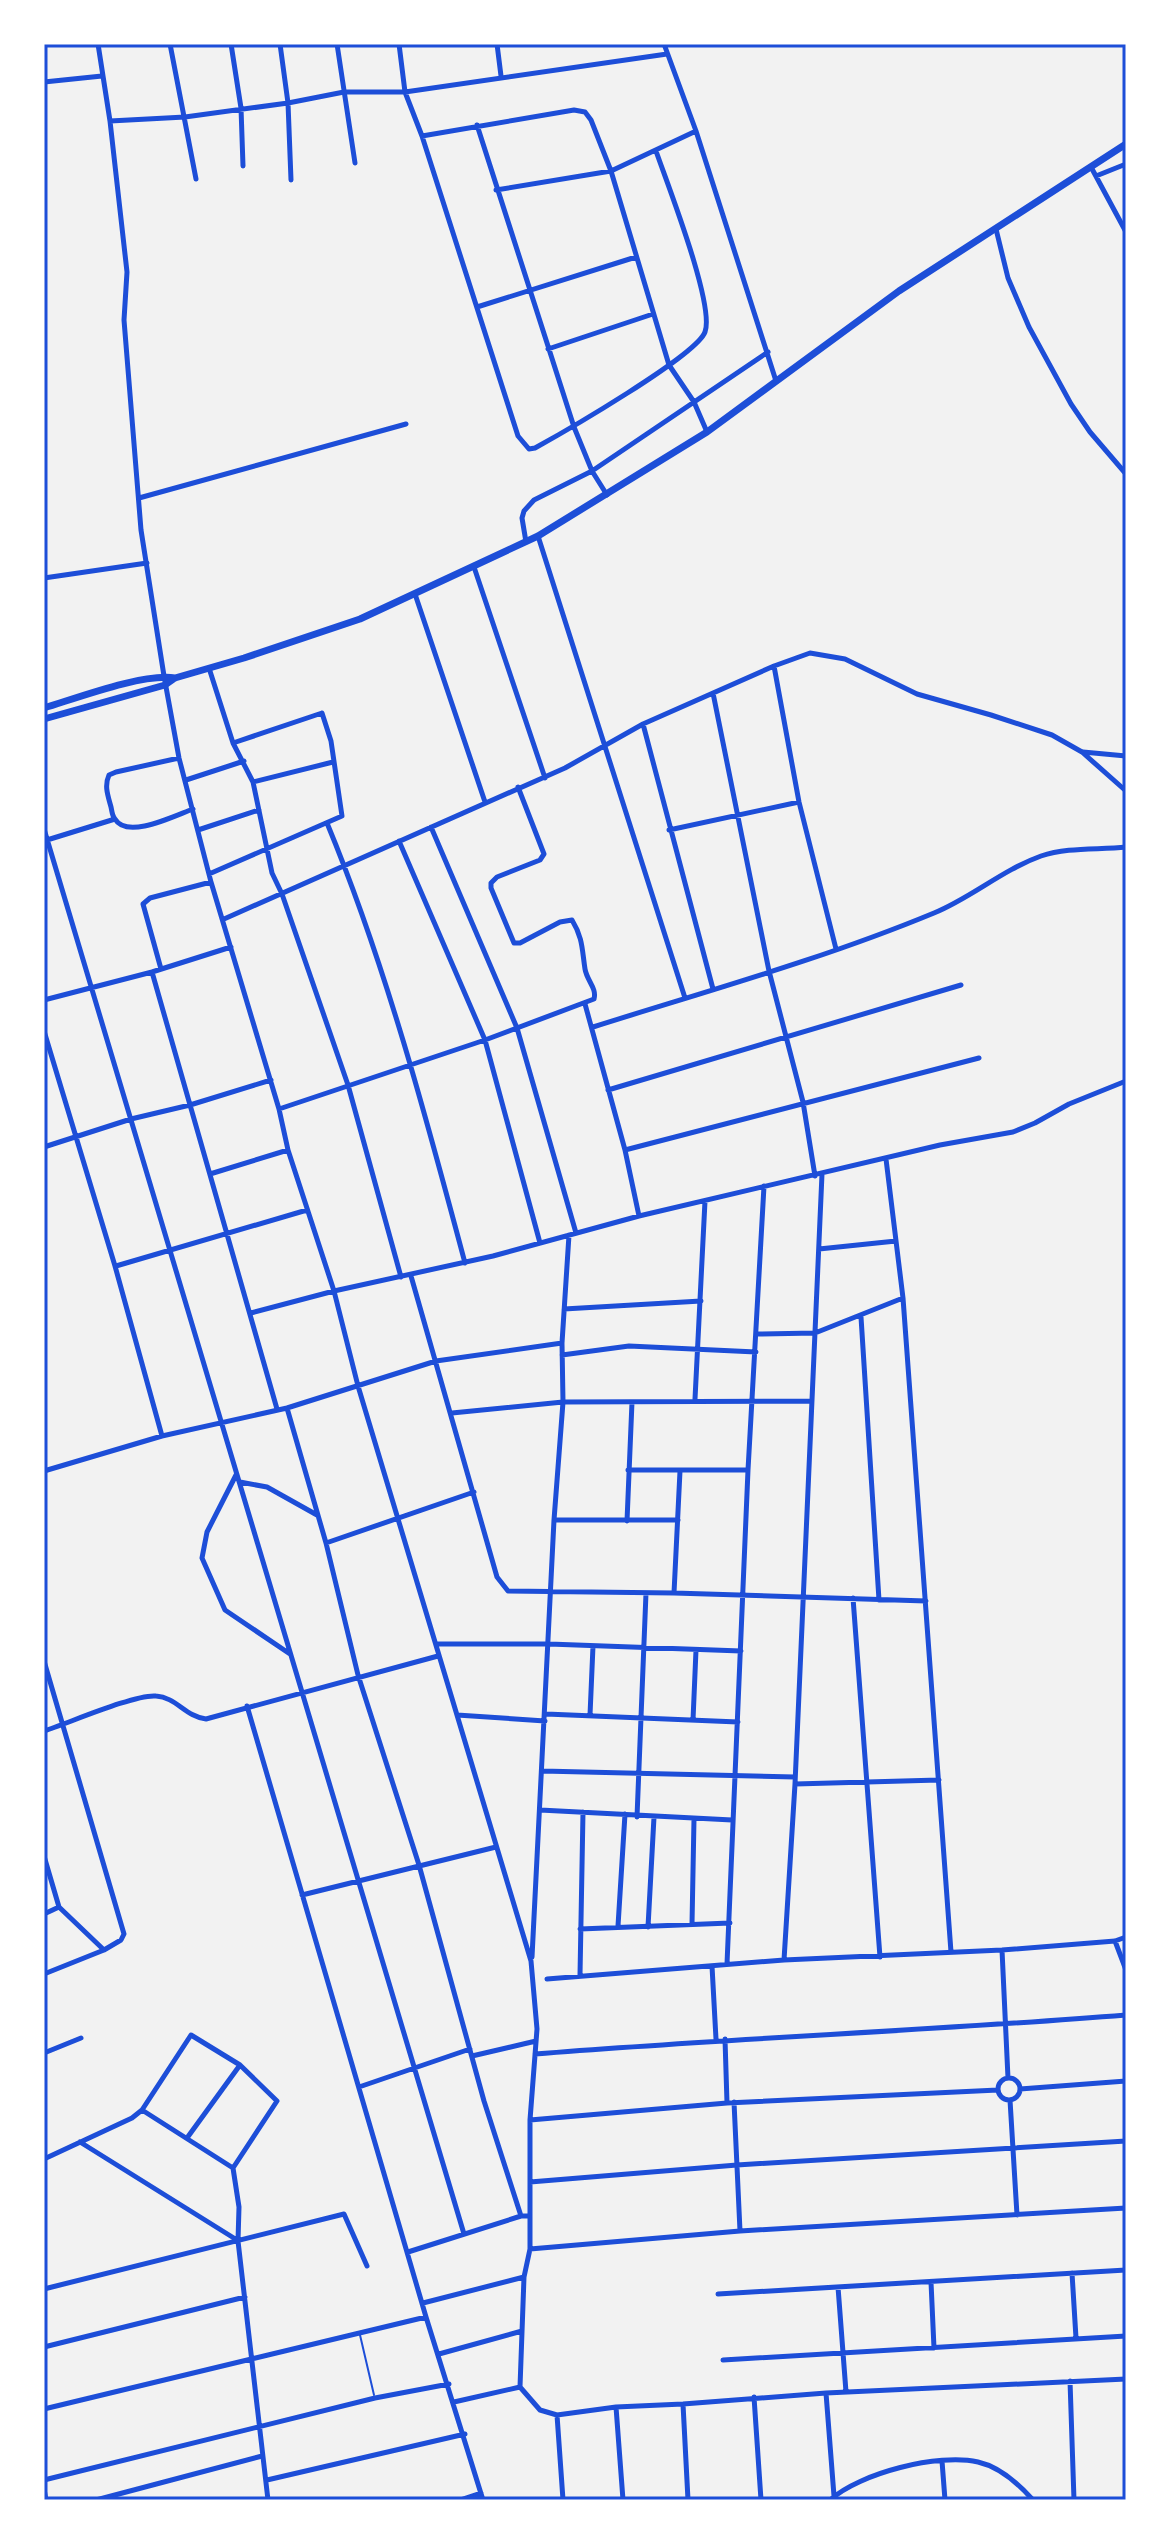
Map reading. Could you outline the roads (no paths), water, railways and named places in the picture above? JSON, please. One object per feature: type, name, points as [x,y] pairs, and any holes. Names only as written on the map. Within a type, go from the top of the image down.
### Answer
[{"type":"main road","points":[[44,719],[321,633],[415,594],[538,536],[707,432],[899,291],[1126,144]]},
{"type":"main road","points":[[44,708],[106,689],[164,681]]},
{"type":"street","points":[[98,44],[127,272],[124,320],[139,498],[164,681],[179,758],[288,1150],[334,1291],[358,1386],[531,1961]]},
{"type":"street","points":[[170,44],[196,179]]},
{"type":"street","points":[[231,44],[241,108],[243,166]]},
{"type":"street","points":[[280,44],[288,103],[291,180]]},
{"type":"street","points":[[337,44],[355,163]]},
{"type":"street","points":[[399,44],[405,92],[422,136],[518,436],[529,449],[574,427],[669,365],[703,335],[707,318],[695,262],[656,151]]},
{"type":"street","points":[[497,44],[501,76]]},
{"type":"street","points":[[664,44],[696,131],[776,381]]},
{"type":"street","points":[[110,121],[185,117],[344,92],[405,92],[667,54]]},
{"type":"street","points":[[44,82],[102,76]]},
{"type":"street","points":[[422,136],[574,110],[585,112],[611,171],[669,365],[694,402],[707,432]]},
{"type":"street","points":[[477,125],[574,427],[592,471],[607,495]]},
{"type":"street","points":[[496,190],[611,171],[696,131]]},
{"type":"street","points":[[1096,176],[1126,164]]},
{"type":"street","points":[[1091,167],[1126,232]]},
{"type":"street","points":[[996,228],[1008,278],[1029,327],[1071,404],[1126,474]]},
{"type":"street","points":[[477,307],[636,257]]},
{"type":"street","points":[[548,349],[654,314]]},
{"type":"street","points":[[526,542],[522,518],[527,506],[592,471],[768,352]]},
{"type":"street","points":[[139,498],[406,424]]},
{"type":"street","points":[[538,536],[685,998]]},
{"type":"street","points":[[44,578],[147,563]]},
{"type":"street","points":[[474,567],[545,778]]},
{"type":"street","points":[[415,594],[485,802]]},
{"type":"street","points":[[224,919],[518,787],[545,778],[643,724],[810,653],[845,659],[917,694],[1052,735],[1082,752],[1126,791]]},
{"type":"street","points":[[774,666],[799,802],[836,949]]},
{"type":"street","points":[[209,668],[233,743],[253,782],[272,873],[348,1085],[401,1277]]},
{"type":"street","points":[[713,693],[769,971],[803,1102],[818,1175],[819,1249],[784,1960]]},
{"type":"street","points":[[209,874],[342,816],[331,741],[322,713],[233,743]]},
{"type":"street","points":[[643,724],[713,989]]},
{"type":"street","points":[[1082,752],[1126,756]]},
{"type":"street","points":[[179,758],[123,769],[109,775],[106,789],[115,819],[122,827],[132,829],[193,809]]},
{"type":"street","points":[[186,780],[244,761]]},
{"type":"street","points":[[253,782],[333,762]]},
{"type":"street","points":[[279,1109],[485,1040],[585,1004],[596,996],[585,972],[584,948],[572,920],[560,922],[520,943],[514,943],[491,888],[497,877],[540,860],[544,854],[518,787]]},
{"type":"street","points":[[669,830],[799,802]]},
{"type":"street","points":[[198,830],[259,810]]},
{"type":"street","points":[[45,840],[115,819]]},
{"type":"street","points":[[327,823],[344,864],[409,1064],[465,1263]]},
{"type":"street","points":[[431,827],[517,1028],[573,1234],[562,1343],[563,1402],[531,1961],[536,2041],[530,2120],[530,2249],[524,2277],[520,2387],[540,2410],[557,2415],[616,2407],[754,2397],[1126,2379]]},
{"type":"street","points":[[44,829],[464,2234]]},
{"type":"street","points":[[399,841],[485,1040],[540,1243]]},
{"type":"street","points":[[593,1027],[836,949],[937,913],[996,877],[1044,856],[1067,851],[1126,847]]},
{"type":"street","points":[[161,969],[143,904],[150,898],[211,882]]},
{"type":"street","points":[[44,1000],[152,972],[231,947]]},
{"type":"street","points":[[152,972],[277,1409]]},
{"type":"street","points":[[608,1090],[961,985]]},
{"type":"street","points":[[585,1004],[625,1150],[639,1216]]},
{"type":"street","points":[[44,1031],[115,1266],[162,1436]]},
{"type":"street","points":[[625,1150],[979,1058]]},
{"type":"street","points":[[44,1147],[271,1080]]},
{"type":"street","points":[[251,1313],[334,1291],[465,1263],[764,1186],[1024,1128],[1069,1104],[1126,1081]]},
{"type":"street","points":[[210,1174],[288,1150]]},
{"type":"street","points":[[886,1159],[903,1298],[951,1952]]},
{"type":"street","points":[[727,1964],[748,1470],[764,1186]]},
{"type":"street","points":[[695,1399],[705,1201]]},
{"type":"street","points":[[115,1266],[307,1210]]},
{"type":"street","points":[[819,1249],[896,1241]]},
{"type":"street","points":[[411,1276],[497,1577],[508,1591],[926,1601]]},
{"type":"street","points":[[757,1334],[815,1333],[903,1298]]},
{"type":"street","points":[[564,1309],[701,1301]]},
{"type":"street","points":[[861,1317],[879,1600]]},
{"type":"street","points":[[44,1471],[162,1436],[287,1408],[436,1361],[562,1343]]},
{"type":"street","points":[[562,1355],[629,1346],[756,1352]]},
{"type":"street","points":[[452,1413],[563,1402],[695,1399],[811,1401]]},
{"type":"street","points":[[627,1521],[632,1402]]},
{"type":"street","points":[[287,1408],[326,1543],[358,1675],[419,1865],[511,2191],[521,2216]]},
{"type":"street","points":[[628,1470],[748,1470]]},
{"type":"street","points":[[674,1593],[680,1471]]},
{"type":"street","points":[[237,1472],[207,1532],[202,1558],[225,1610],[291,1654]]},
{"type":"street","points":[[239,1481],[267,1487],[317,1515]]},
{"type":"street","points":[[326,1543],[474,1492]]},
{"type":"street","points":[[554,1520],[678,1520]]},
{"type":"street","points":[[637,1817],[646,1593]]},
{"type":"street","points":[[853,1598],[880,1957]]},
{"type":"street","points":[[437,1644],[549,1644],[741,1651]]},
{"type":"street","points":[[590,1715],[593,1646]]},
{"type":"street","points":[[693,1720],[696,1650]]},
{"type":"street","points":[[44,1731],[156,1696],[166,1698],[194,1717],[201,1718],[439,1656]]},
{"type":"street","points":[[44,1661],[124,1934],[121,1940],[104,1950],[44,1974]]},
{"type":"street","points":[[247,1706],[426,2317],[465,2434],[482,2497],[460,2500]]},
{"type":"street","points":[[457,1715],[546,1718],[590,1715],[738,1722]]},
{"type":"street","points":[[542,1771],[735,1774],[795,1780],[939,1780]]},
{"type":"street","points":[[540,1810],[732,1820]]},
{"type":"street","points":[[580,1975],[583,1812]]},
{"type":"street","points":[[618,1926],[625,1814]]},
{"type":"street","points":[[648,1927],[654,1817]]},
{"type":"street","points":[[692,1924],[694,1819]]},
{"type":"street","points":[[302,1895],[496,1847]]},
{"type":"street","points":[[44,1856],[59,1907],[104,1950]]},
{"type":"street","points":[[45,1912],[59,1907]]},
{"type":"street","points":[[580,1929],[730,1923]]},
{"type":"street","points":[[547,1979],[784,1960],[1002,1950],[1115,1941],[1126,1937]]},
{"type":"street","points":[[1115,1941],[1126,1970]]},
{"type":"street","points":[[1002,1950],[1008,2078]]},
{"type":"street","points":[[712,1966],[716,2039]]},
{"type":"street","points":[[535,2054],[716,2039],[1005,2025],[1126,2015]]},
{"type":"street","points":[[44,2159],[118,2126],[142,2110],[191,2035],[240,2065],[277,2101],[233,2168],[238,2197],[238,2241],[268,2500]]},
{"type":"street","points":[[44,2053],[81,2038]]},
{"type":"street","points":[[725,2039],[740,2231]]},
{"type":"street","points":[[359,2087],[471,2052],[536,2041]]},
{"type":"street","points":[[187,2138],[240,2065]]},
{"type":"street","points":[[1008,2078],[1017,2081],[1020,2089],[1018,2097],[1010,2100],[1002,2098],[998,2090],[1001,2082],[1008,2078]]},
{"type":"street","points":[[1020,2089],[1126,2081]]},
{"type":"street","points":[[530,2120],[731,2103],[998,2090]]},
{"type":"street","points":[[1010,2100],[1017,2215]]},
{"type":"street","points":[[142,2110],[233,2168]]},
{"type":"street","points":[[530,2182],[737,2165],[1126,2141]]},
{"type":"street","points":[[80,2142],[238,2241]]},
{"type":"street","points":[[530,2249],[740,2231],[1126,2208]]},
{"type":"street","points":[[44,2289],[344,2214],[367,2266]]},
{"type":"street","points":[[408,2252],[521,2216],[530,2216]]},
{"type":"street","points":[[718,2294],[1126,2270]]},
{"type":"street","points":[[1072,2273],[1076,2338]]},
{"type":"street","points":[[423,2303],[524,2277]]},
{"type":"street","points":[[931,2282],[934,2348]]},
{"type":"street","points":[[838,2287],[846,2392]]},
{"type":"street","points":[[44,2347],[245,2297]]},
{"type":"street","points":[[44,2409],[426,2317]]},
{"type":"street","points":[[439,2354],[522,2331]]},
{"type":"street","points":[[723,2360],[1126,2336]]},
{"type":"street","points":[[1070,2381],[1074,2500]]},
{"type":"street","points":[[44,2480],[375,2398],[449,2384]]},
{"type":"street","points":[[454,2402],[520,2387]]},
{"type":"street","points":[[826,2393],[832,2498],[860,2481],[942,2461],[979,2462],[1005,2474],[1033,2500]]},
{"type":"street","points":[[754,2397],[761,2500]]},
{"type":"street","points":[[683,2404],[688,2500]]},
{"type":"street","points":[[616,2407],[623,2500]]},
{"type":"street","points":[[557,2415],[563,2500]]},
{"type":"street","points":[[266,2480],[465,2434]]},
{"type":"street","points":[[96,2500],[262,2456]]},
{"type":"street","points":[[942,2461],[945,2500]]},
{"type":"street","points":[[44,2489],[46,2500]]},
{"type":"lane","points":[[360,2334],[375,2398]]}]
